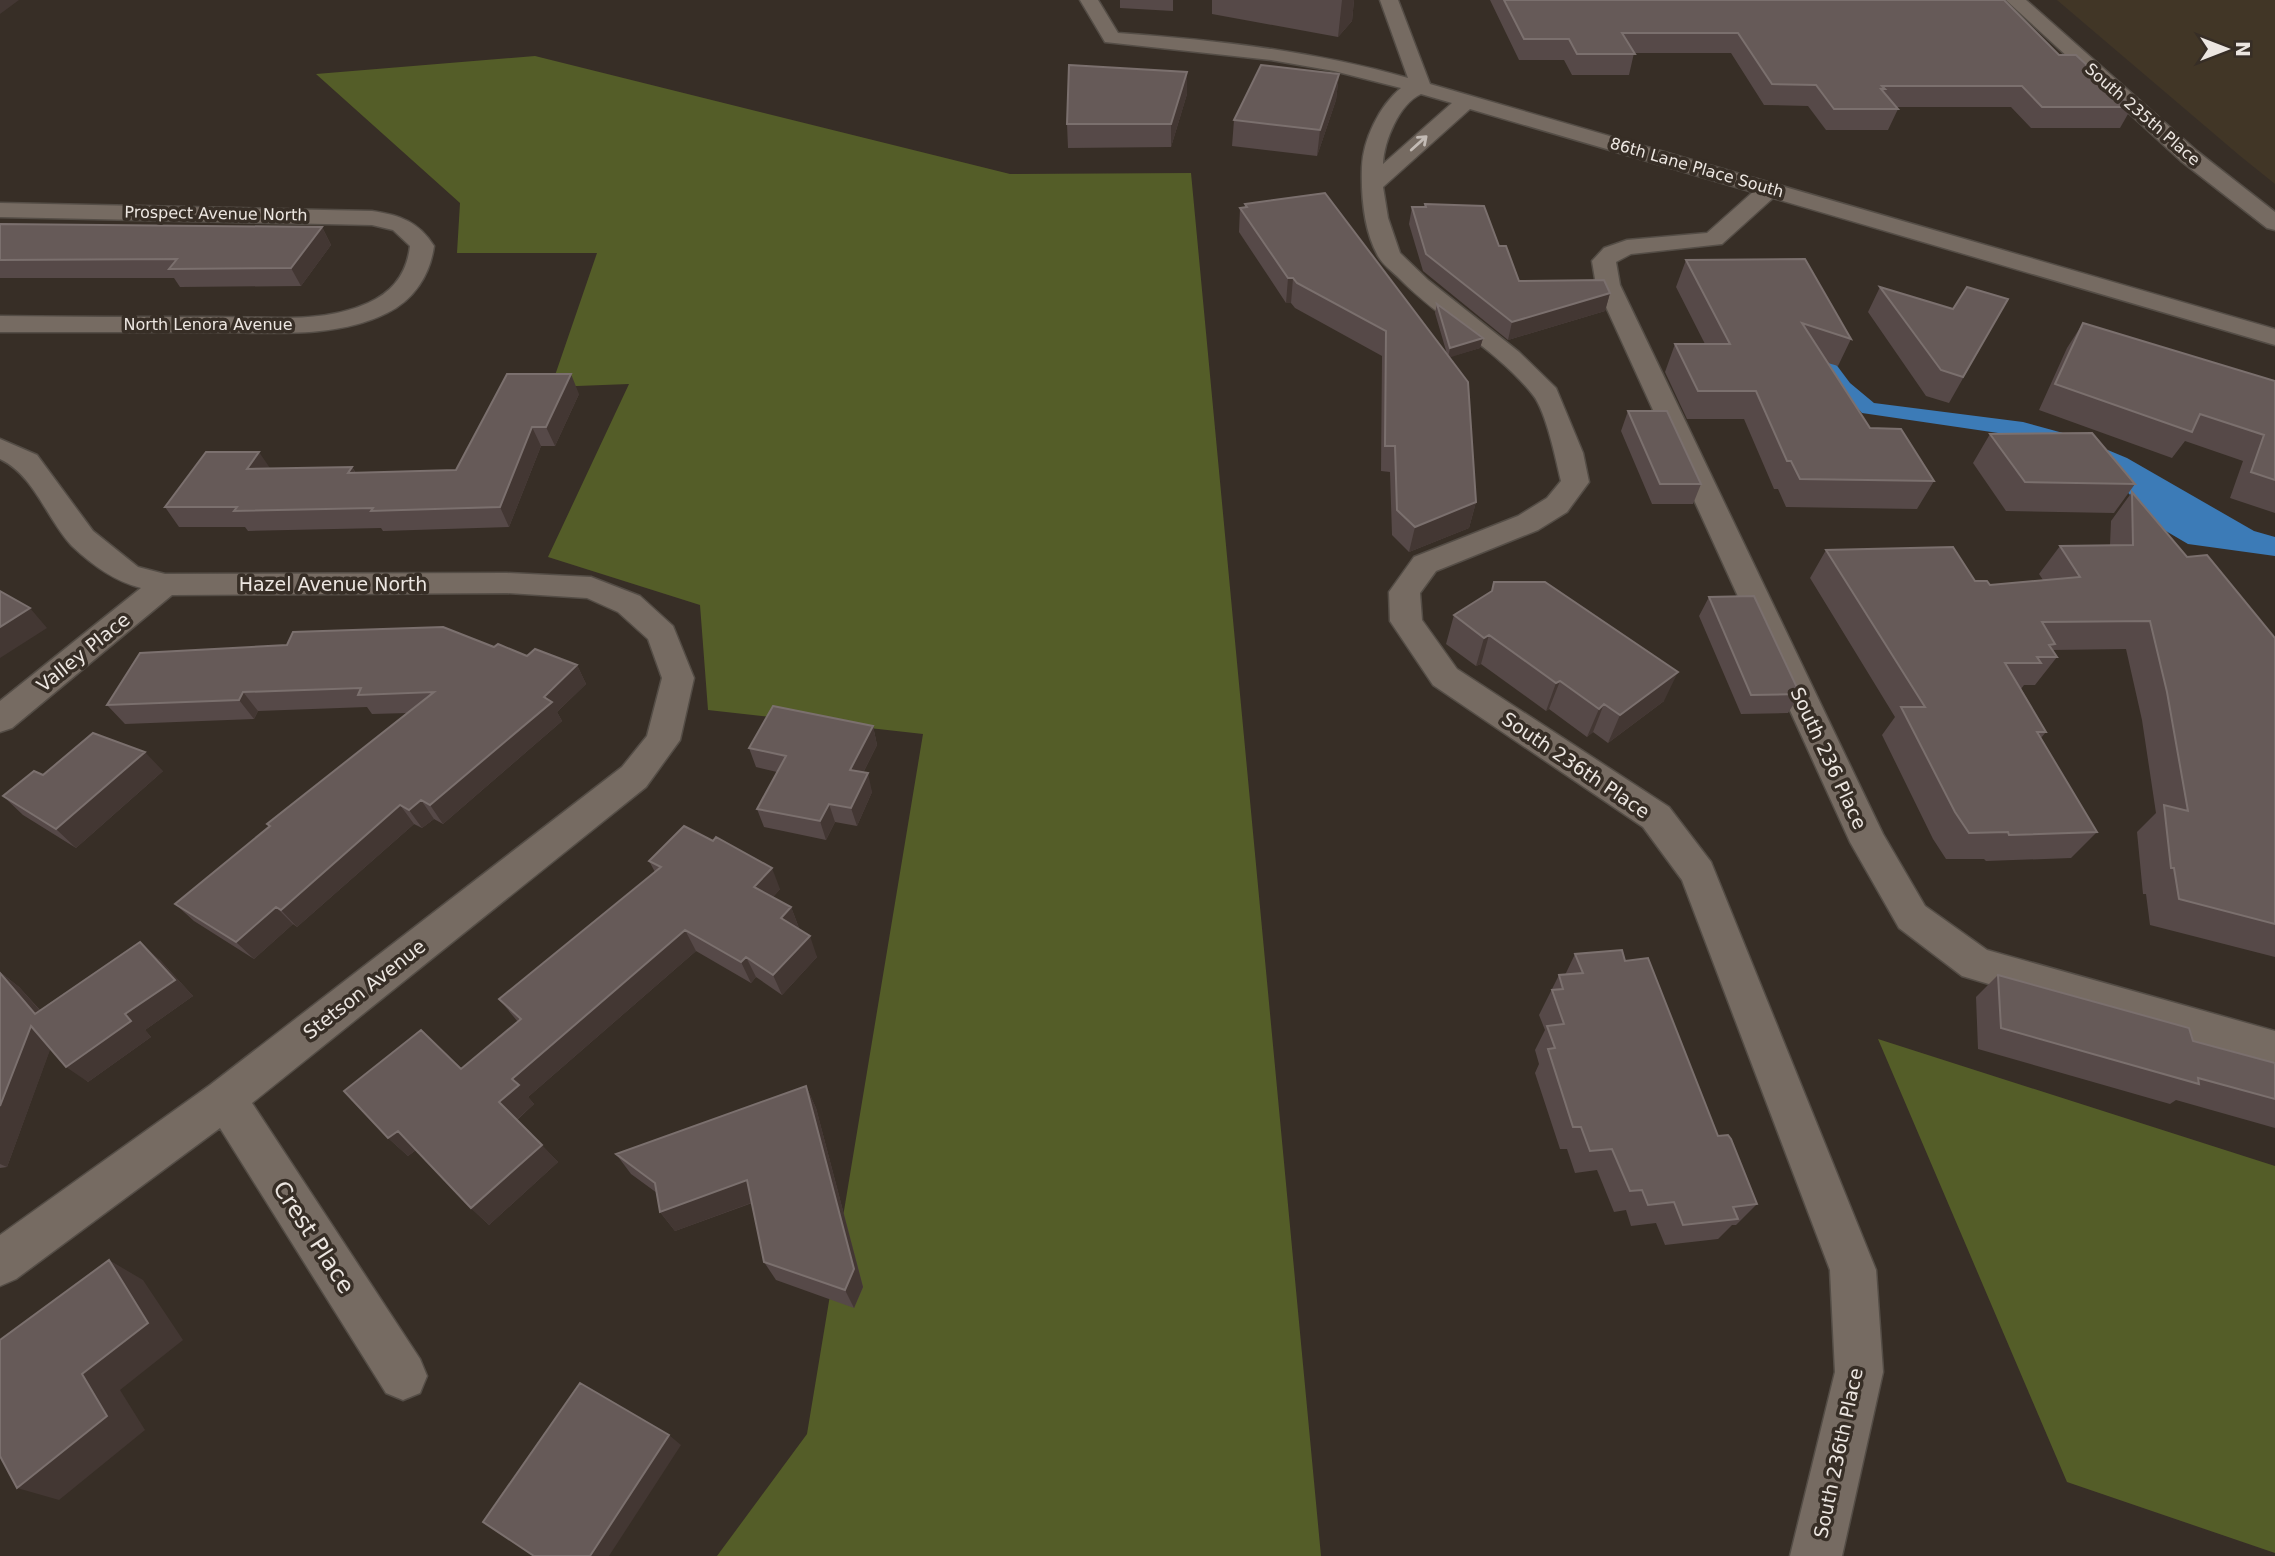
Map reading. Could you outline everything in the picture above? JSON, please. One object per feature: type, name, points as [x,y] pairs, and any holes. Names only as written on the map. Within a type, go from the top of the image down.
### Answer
[{"type":"street","name":"86th Lane Place South","points":[[1089,0],[1112,38],[1270,53],[1325,62],[1770,188],[2275,337]]},
{"type":"street","points":[[1389,0],[1421,87]]},
{"type":"street","name":"South 235th Place","points":[[2015,0],[2189,156],[2275,223]]},
{"type":"street","name":"South 236th Place","points":[[1421,87],[1407,93],[1396,103],[1373,150],[1372,186],[1377,218],[1389,255],[1419,285],[1510,357],[1548,394],[1569,453],[1575,482],[1557,505],[1528,523],[1425,564],[1404,592],[1406,621],[1445,677],[1656,817],[1698,873],[1853,1270],[1859,1372],[1816,1556]]},
{"type":"street","points":[[1372,186],[1467,101]]},
{"type":"street","name":"South 236 Place","points":[[1770,188],[1714,239],[1626,247],[1612,253],[1604,261],[1608,285],[1868,842],[1912,917],[1976,964],[2275,1050]]},
{"type":"street","name":"Prospect Avenue North","points":[[0,210],[352,216],[397,223],[410,230],[422,246],[419,265],[407,286]]},
{"type":"street","name":"North Lenora Avenue","points":[[0,324],[307,324],[365,314],[397,297],[407,286]]},
{"type":"street","name":"Hazel Avenue North","points":[[0,449],[27,461],[82,538],[127,574],[165,585],[507,583],[591,588],[629,604],[662,635],[678,678]]},
{"type":"street","name":"Valley Place","points":[[0,719],[165,585]]},
{"type":"street","name":"Stetson Avenue","points":[[0,1263],[225,1099],[634,777],[663,740],[678,678]]},
{"type":"street","name":"Crest Place","points":[[225,1099],[403,1376]]},
{"type":"shaded area","points":[[2057,0],[2275,0],[2275,184],[2239,155]]},
{"type":"green space","points":[[535,56],[1010,174],[1191,173],[1321,1556],[717,1556],[807,1434],[923,734],[708,710],[700,605],[548,557],[629,384],[551,387],[597,253],[457,253],[460,203],[316,74]]},
{"type":"green space","points":[[1878,1039],[2275,1166],[2275,1553],[2067,1482]]},
{"type":"water","points":[[1791,336],[1832,359],[1850,383],[1874,403],[2023,422],[2074,436],[2127,458],[2254,531],[2275,537],[2275,556],[2188,544],[2159,527],[2112,475],[2039,439],[1862,413]]},
{"type":"building","points":[[1504,0],[2004,0],[2059,55],[2076,55],[2132,107],[2042,107],[2022,86],[1882,86],[1885,89],[1881,89],[1898,109],[1834,109],[1816,85],[1772,84],[1738,33],[1622,33],[1635,54],[1577,54],[1569,39],[1524,39]]},
{"type":"building","points":[[1069,65],[1187,72],[1171,124],[1067,124]]},
{"type":"building","points":[[1261,65],[1339,74],[1320,130],[1234,120]]},
{"type":"building","points":[[1325,193],[1468,382],[1476,502],[1415,527],[1397,510],[1395,446],[1385,446],[1386,331],[1297,283],[1293,278],[1288,278],[1240,208],[1247,207],[1245,204]]},
{"type":"building","points":[[1425,204],[1484,206],[1499,246],[1506,246],[1519,281],[1604,280],[1610,293],[1512,322],[1426,254],[1412,207],[1426,207]]},
{"type":"building","points":[[0,224],[322,227],[291,268],[169,269],[177,259],[0,260]]},
{"type":"building","points":[[1805,259],[1851,339],[1802,323],[1870,428],[1901,429],[1934,481],[1800,479],[1791,461],[1787,461],[1756,391],[1698,391],[1675,344],[1730,344],[1686,260]]},
{"type":"building","points":[[1880,287],[1953,309],[1967,287],[2008,299],[1963,377],[1941,370]]},
{"type":"building","points":[[1437,304],[1483,338],[1450,348]]},
{"type":"building","points":[[2083,323],[2275,381],[2275,480],[2251,472],[2264,435],[2200,414],[2192,432],[2055,384]]},
{"type":"building","points":[[507,374],[571,374],[546,427],[532,427],[500,507],[234,511],[237,507],[165,507],[206,452],[259,452],[247,469],[352,467],[348,473],[456,470]]},
{"type":"building","points":[[1628,411],[1667,411],[1701,484],[1660,484]]},
{"type":"building","points":[[2092,433],[2135,484],[2025,482],[1990,434]]},
{"type":"building","points":[[2132,492],[2187,557],[2207,555],[2275,638],[2275,924],[2179,899],[2174,868],[2171,868],[2164,805],[2188,811],[2167,692],[2150,621],[2042,622],[2055,644],[2049,645],[2057,657],[2037,657],[2041,663],[2005,663],[2046,732],[2037,732],[2097,832],[2009,835],[2008,832],[1969,833],[1955,812],[1901,707],[1925,707],[1826,550],[1953,547],[1975,581],[1987,581],[1990,585],[2080,577],[2060,546],[2133,545]]},
{"type":"building","points":[[1494,582],[1545,582],[1678,672],[1620,715],[1604,704],[1599,709],[1560,681],[1556,683],[1489,635],[1484,638],[1454,615],[1492,591]]},
{"type":"building","points":[[0,591],[30,608],[0,627]]},
{"type":"building","points":[[1754,596],[1800,694],[1751,695],[1709,597]]},
{"type":"building","points":[[443,627],[494,647],[498,644],[527,656],[535,649],[577,665],[544,697],[552,702],[430,805],[421,800],[409,810],[400,805],[281,910],[276,907],[236,942],[175,904],[270,826],[267,824],[434,692],[358,695],[361,688],[243,692],[239,700],[107,705],[140,653],[287,645],[293,632]]},
{"type":"building","points":[[773,706],[873,726],[850,770],[868,773],[851,808],[829,804],[820,821],[757,809],[786,756],[749,748]]},
{"type":"building","points":[[93,733],[145,752],[56,829],[3,796],[34,771],[43,775]]},
{"type":"building","points":[[684,826],[713,841],[716,837],[772,868],[754,887],[791,907],[781,918],[810,936],[773,975],[746,957],[741,962],[685,930],[512,1079],[519,1085],[499,1102],[542,1145],[471,1208],[398,1131],[388,1138],[344,1091],[421,1030],[461,1069],[521,1019],[499,999],[661,867],[649,861]]},
{"type":"building","points":[[140,942],[175,980],[125,1014],[131,1021],[66,1067],[31,1026],[0,1106],[0,973],[35,1014]]},
{"type":"building","points":[[1622,950],[1625,961],[1648,958],[1718,1136],[1728,1135],[1731,1139],[1757,1204],[1733,1207],[1738,1219],[1683,1225],[1674,1202],[1648,1205],[1642,1190],[1630,1191],[1612,1149],[1590,1151],[1581,1127],[1573,1127],[1548,1049],[1555,1048],[1547,1026],[1564,1024],[1552,990],[1563,989],[1559,975],[1583,973],[1575,954]]},
{"type":"building","points":[[1998,975],[2189,1028],[2193,1041],[2275,1063],[2275,1099],[2198,1078],[2199,1084],[2001,1028]]},
{"type":"building","points":[[806,1086],[854,1269],[845,1290],[764,1262],[747,1180],[660,1212],[655,1183],[616,1154]]},
{"type":"building","points":[[109,1260],[148,1323],[82,1374],[107,1416],[17,1488],[0,1456],[0,1340]]},
{"type":"building","points":[[580,1383],[669,1435],[590,1556],[534,1556],[483,1522]]}]
